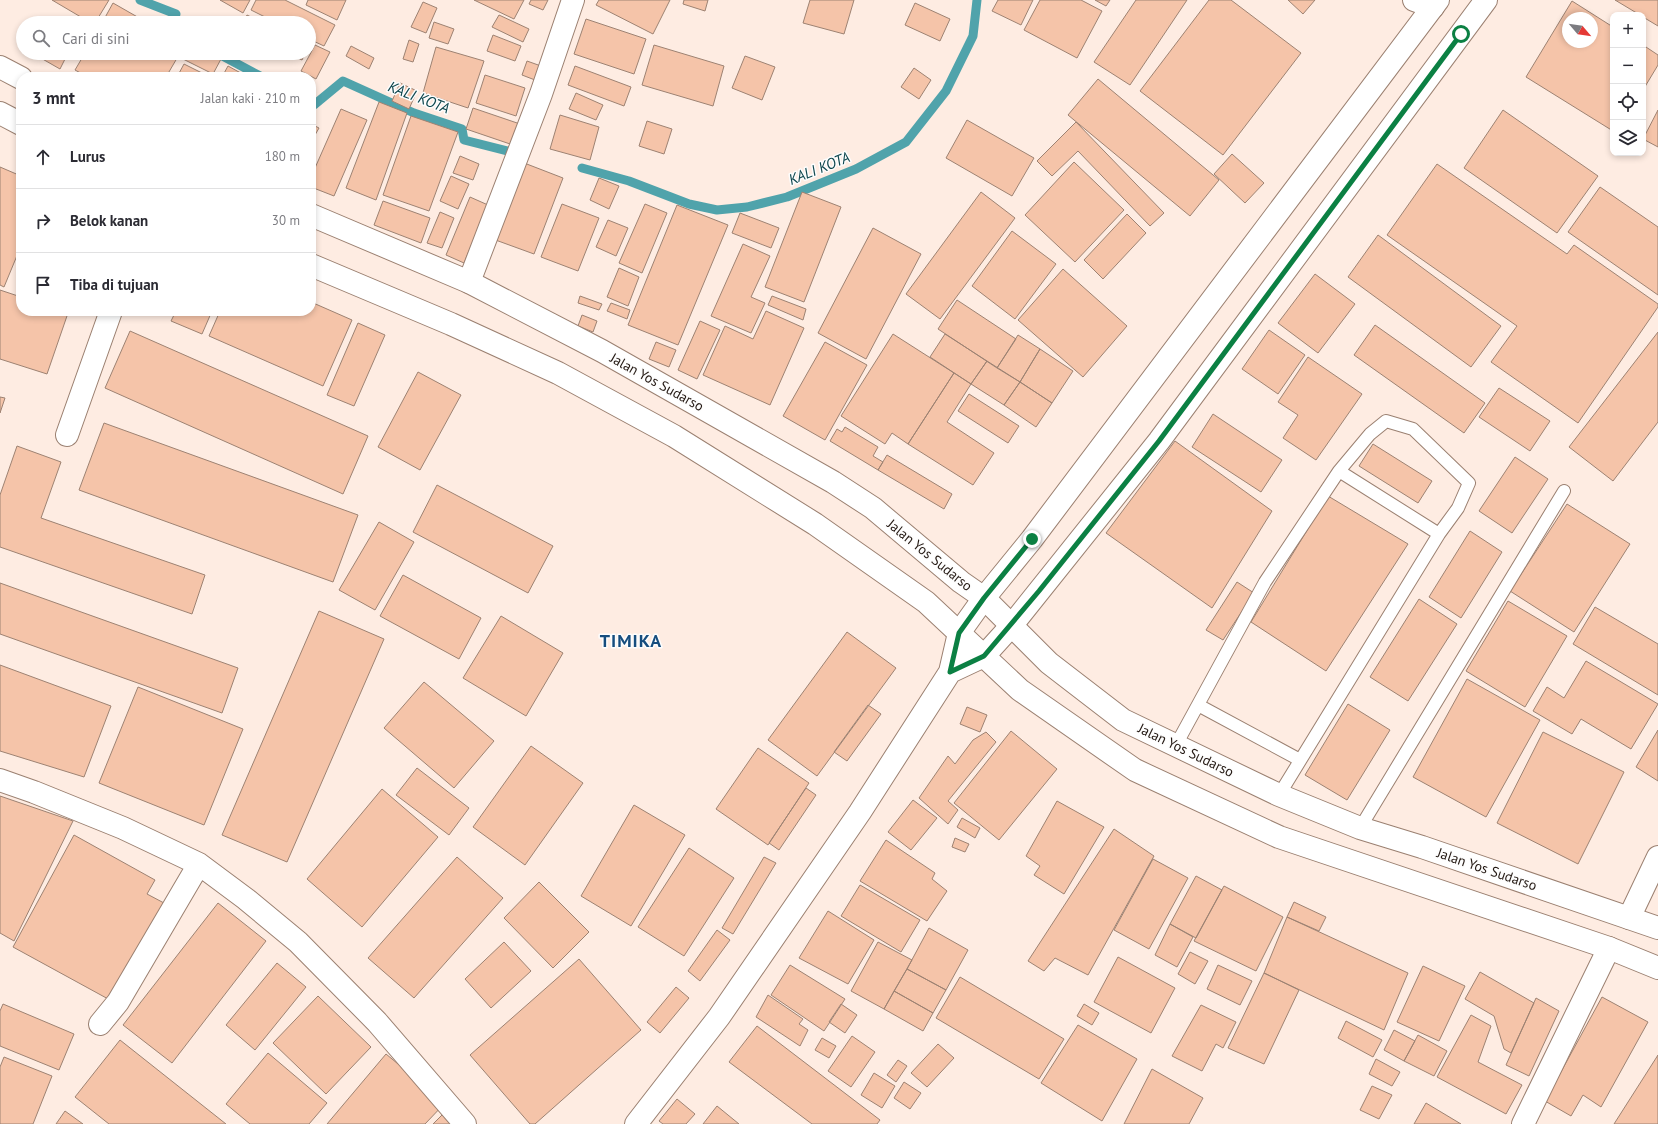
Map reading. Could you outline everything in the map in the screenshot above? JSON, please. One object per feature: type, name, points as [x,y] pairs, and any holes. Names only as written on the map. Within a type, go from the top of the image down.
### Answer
[{"type":"main road","points":[[469,282],[542,94],[574,0]]},
{"type":"main road","points":[[950,672],[984,656],[1012,625],[1159,441],[1486,0]]},
{"type":"main road","points":[[636,1124],[724,1010],[860,812],[950,672],[959,633],[984,598],[1032,539],[1428,2]]},
{"type":"main road","points":[[0,68],[16,76]]},
{"type":"main road","points":[[0,113],[16,121]]},
{"type":"main road","name":"Jalan Yos Sudarso","points":[[316,217],[469,282],[602,351],[833,482],[873,508],[949,572],[984,598],[1049,663],[1123,720],[1279,795],[1360,828],[1422,847],[1658,928]]},
{"type":"main road","points":[[316,268],[451,324],[558,373],[674,436],[815,524],[926,602],[1020,690],[1135,770],[1279,837],[1609,948],[1658,968]]},
{"type":"main road","points":[[67,435],[109,316]]},
{"type":"main road","points":[[0,780],[123,828],[199,864],[246,899],[298,942],[377,1022],[465,1124]]},
{"type":"main road","points":[[1629,918],[1658,857]]},
{"type":"main road","points":[[100,1024],[118,1002],[199,864]]},
{"type":"main road","points":[[1523,1124],[1609,948]]},
{"type":"lane","points":[[1176,745],[1266,582],[1339,470],[1370,434],[1386,421],[1413,429],[1469,483],[1458,508],[1439,534],[1279,795]]},
{"type":"lane","points":[[1339,470],[1439,534]]},
{"type":"lane","points":[[1360,828],[1564,491]]},
{"type":"lane","points":[[1198,705],[1300,760]]},
{"type":"building","points":[[52,0],[109,0],[99,16],[79,16]]},
{"type":"building","points":[[220,0],[250,0],[243,13]]},
{"type":"building","points":[[256,0],[285,0],[335,25],[324,46],[316,42],[316,16],[263,16],[251,10]]},
{"type":"building","points":[[308,0],[346,0],[337,20],[306,5]]},
{"type":"building","points":[[474,0],[524,0],[514,19]]},
{"type":"building","points":[[531,0],[548,0],[543,10],[529,4]]},
{"type":"building","points":[[599,0],[670,0],[653,34],[596,5]]},
{"type":"building","points":[[684,0],[708,0],[705,11],[683,4]]},
{"type":"building","points":[[810,0],[854,0],[844,34],[803,23]]},
{"type":"building","points":[[998,0],[1033,0],[1021,25],[992,11]]},
{"type":"building","points":[[1040,0],[1081,0],[1102,11],[1077,58],[1024,30]]},
{"type":"building","points":[[1095,0],[1110,0],[1106,6]]},
{"type":"building","points":[[1136,0],[1187,0],[1130,85],[1094,62]]},
{"type":"building","points":[[1209,0],[1231,0],[1301,53],[1223,155],[1140,91]]},
{"type":"building","points":[[1288,0],[1315,0],[1303,14]]},
{"type":"building","points":[[1615,0],[1658,0],[1658,26],[1646,19],[1646,12],[1635,12]]},
{"type":"building","points":[[1572,1],[1589,12],[1565,12]]},
{"type":"building","points":[[423,2],[437,8],[426,33],[411,27]]},
{"type":"building","points":[[113,3],[136,16],[106,16]]},
{"type":"building","points":[[915,3],[950,19],[940,41],[905,25]]},
{"type":"building","points":[[499,15],[529,29],[523,42],[492,27]]},
{"type":"building","points":[[1598,17],[1610,25],[1610,129],[1526,77],[1562,18],[1562,48],[1598,48]]},
{"type":"building","points":[[586,19],[646,39],[634,74],[574,54]]},
{"type":"building","points":[[434,22],[454,29],[448,44],[429,38]]},
{"type":"building","points":[[493,35],[521,46],[515,61],[487,51]]},
{"type":"building","points":[[409,40],[419,44],[413,62],[403,59]]},
{"type":"building","points":[[316,45],[330,52],[316,79],[316,72],[301,71],[307,60],[316,60]]},
{"type":"building","points":[[654,45],[724,66],[713,106],[642,85]]},
{"type":"building","points":[[351,46],[374,58],[369,69],[346,56]]},
{"type":"building","points":[[436,47],[484,61],[468,108],[423,93]]},
{"type":"building","points":[[1646,47],[1658,55],[1658,65],[1646,85]]},
{"type":"building","points":[[745,56],[775,67],[762,100],[732,88]]},
{"type":"building","points":[[44,60],[64,60],[60,69]]},
{"type":"building","points":[[81,60],[176,60],[169,72],[79,72],[75,70]]},
{"type":"building","points":[[185,60],[220,60],[214,72],[209,72]]},
{"type":"building","points":[[527,61],[541,66],[535,80],[522,75]]},
{"type":"building","points":[[184,64],[200,72],[180,72]]},
{"type":"building","points":[[228,66],[239,72],[225,72]]},
{"type":"building","points":[[575,66],[631,87],[624,106],[568,85]]},
{"type":"building","points":[[914,68],[931,80],[919,99],[901,87]]},
{"type":"building","points":[[485,75],[525,88],[516,116],[476,103]]},
{"type":"building","points":[[1098,79],[1219,180],[1190,216],[1068,115]]},
{"type":"building","points":[[400,83],[417,91],[409,109],[392,101]]},
{"type":"building","points":[[576,93],[603,105],[596,120],[569,109]]},
{"type":"building","points":[[379,102],[407,113],[376,200],[346,188]]},
{"type":"building","points":[[473,108],[523,125],[516,146],[466,129]]},
{"type":"building","points":[[341,109],[367,120],[334,196],[316,189],[316,166]]},
{"type":"building","points":[[1503,110],[1598,176],[1557,233],[1464,168]]},
{"type":"building","points":[[1658,110],[1658,147],[1646,141],[1646,133]]},
{"type":"building","points":[[560,115],[599,127],[590,160],[550,149]]},
{"type":"building","points":[[411,116],[458,132],[429,211],[383,195]]},
{"type":"building","points":[[967,120],[1034,158],[1012,196],[946,158]]},
{"type":"building","points":[[647,121],[672,129],[664,154],[639,146]]},
{"type":"building","points":[[1076,122],[1164,213],[1150,226],[1078,151],[1052,176],[1037,161]]},
{"type":"building","points":[[316,126],[319,128],[316,133]]},
{"type":"building","points":[[1232,154],[1264,183],[1245,203],[1214,174]]},
{"type":"building","points":[[460,156],[479,164],[473,180],[453,173]]},
{"type":"building","points":[[519,161],[563,178],[534,254],[490,238]]},
{"type":"building","points":[[1074,162],[1124,210],[1075,262],[1025,215]]},
{"type":"building","points":[[1437,164],[1567,254],[1574,245],[1658,304],[1658,307],[1578,423],[1491,362],[1517,326],[1387,235]]},
{"type":"building","points":[[0,167],[16,174],[16,258],[4,287],[0,285]]},
{"type":"building","points":[[451,176],[469,184],[458,209],[440,201]]},
{"type":"building","points":[[599,178],[619,186],[609,209],[590,200]]},
{"type":"building","points":[[1600,187],[1658,227],[1658,295],[1568,232]]},
{"type":"building","points":[[802,192],[841,207],[804,302],[765,287]]},
{"type":"building","points":[[981,192],[1015,218],[940,319],[906,294]]},
{"type":"building","points":[[470,197],[488,205],[464,263],[446,255]]},
{"type":"building","points":[[383,201],[430,218],[421,243],[374,225]]},
{"type":"building","points":[[562,204],[599,218],[578,271],[541,257]]},
{"type":"building","points":[[645,204],[667,213],[642,273],[619,263]]},
{"type":"building","points":[[677,205],[728,225],[678,345],[628,325]]},
{"type":"building","points":[[440,212],[454,218],[442,248],[427,243]]},
{"type":"building","points":[[740,213],[779,228],[771,248],[732,233]]},
{"type":"building","points":[[1127,214],[1146,233],[1103,279],[1084,260]]},
{"type":"building","points":[[608,220],[628,228],[616,256],[596,247]]},
{"type":"building","points":[[873,228],[921,254],[866,359],[818,333]]},
{"type":"building","points":[[1012,231],[1056,264],[1015,319],[972,286]]},
{"type":"building","points":[[1378,235],[1501,326],[1471,367],[1348,277]]},
{"type":"building","points":[[743,244],[770,256],[751,297],[765,303],[751,333],[711,316]]},
{"type":"building","points":[[619,268],[639,277],[628,306],[607,297]]},
{"type":"building","points":[[1063,269],[1127,326],[1083,377],[1018,320]]},
{"type":"building","points":[[1315,274],[1355,304],[1318,353],[1278,323]]},
{"type":"building","points":[[0,290],[16,295],[16,316],[67,316],[47,374],[0,359]]},
{"type":"building","points":[[580,296],[602,304],[599,310],[578,303]]},
{"type":"building","points":[[772,296],[806,309],[803,320],[768,305]]},
{"type":"building","points":[[957,300],[1016,339],[997,368],[938,329]]},
{"type":"building","points":[[611,303],[630,310],[627,319],[607,311]]},
{"type":"building","points":[[316,304],[352,320],[323,386],[209,336],[218,316],[316,316]]},
{"type":"building","points":[[766,311],[804,328],[770,405],[703,375],[725,326],[753,339]]},
{"type":"building","points":[[582,315],[597,321],[593,332],[578,326]]},
{"type":"building","points":[[174,316],[210,316],[202,334],[171,321]]},
{"type":"building","points":[[700,321],[720,330],[697,379],[678,370]]},
{"type":"building","points":[[358,323],[385,335],[354,406],[327,395]]},
{"type":"building","points":[[1375,325],[1485,403],[1464,433],[1354,355]]},
{"type":"building","points":[[1269,330],[1305,355],[1278,394],[1242,369]]},
{"type":"building","points":[[130,331],[368,436],[343,494],[105,388]]},
{"type":"building","points":[[1658,332],[1658,422],[1613,481],[1569,447]]},
{"type":"building","points":[[893,334],[954,373],[908,444],[892,433],[885,444],[841,416]]},
{"type":"building","points":[[945,334],[987,361],[971,384],[930,357]]},
{"type":"building","points":[[1018,335],[1040,349],[1020,382],[997,368]]},
{"type":"building","points":[[656,342],[676,350],[669,367],[649,359]]},
{"type":"building","points":[[825,342],[867,365],[825,440],[783,416]]},
{"type":"building","points":[[1040,349],[1073,371],[1052,403],[1020,382]]},
{"type":"building","points":[[1308,357],[1362,394],[1316,460],[1283,438],[1298,415],[1278,402]]},
{"type":"building","points":[[987,361],[1020,382],[1004,405],[971,384]]},
{"type":"building","points":[[418,372],[461,395],[420,470],[378,447]]},
{"type":"building","points":[[954,373],[971,384],[947,422],[994,453],[973,485],[908,444]]},
{"type":"building","points":[[1020,382],[1052,403],[1036,427],[1004,405]]},
{"type":"building","points":[[1499,388],[1550,421],[1530,451],[1479,417]]},
{"type":"building","points":[[969,394],[1019,426],[1008,443],[958,411]]},
{"type":"building","points":[[0,397],[5,398],[0,413]]},
{"type":"building","points":[[1213,414],[1282,460],[1261,492],[1192,447]]},
{"type":"building","points":[[104,423],[358,515],[333,582],[79,490]]},
{"type":"building","points":[[845,427],[878,447],[873,456],[883,462],[878,470],[830,441],[837,429],[842,432]]},
{"type":"building","points":[[1175,441],[1272,511],[1212,608],[1106,533]]},
{"type":"building","points":[[1373,444],[1432,481],[1418,503],[1359,466]]},
{"type":"building","points":[[17,446],[61,462],[41,518],[205,575],[192,614],[0,547],[0,495]]},
{"type":"building","points":[[887,455],[952,494],[944,509],[878,470]]},
{"type":"building","points":[[1515,457],[1548,479],[1512,533],[1479,511]]},
{"type":"building","points":[[437,485],[553,546],[528,593],[413,532]]},
{"type":"building","points":[[1328,496],[1408,544],[1326,671],[1251,622]]},
{"type":"building","points":[[1567,504],[1630,544],[1574,632],[1510,591]]},
{"type":"building","points":[[379,522],[414,542],[375,610],[339,590]]},
{"type":"building","points":[[1470,531],[1502,552],[1461,618],[1429,597]]},
{"type":"building","points":[[403,575],[481,618],[459,659],[380,616]]},
{"type":"building","points":[[1237,582],[1254,593],[1223,640],[1206,630]]},
{"type":"building","points":[[0,583],[238,668],[222,713],[0,634]]},
{"type":"building","points":[[1419,599],[1457,624],[1408,701],[1370,677]]},
{"type":"building","points":[[1508,601],[1567,636],[1525,707],[1466,671]]},
{"type":"building","points":[[1595,607],[1658,644],[1658,695],[1573,644]]},
{"type":"building","points":[[319,611],[384,639],[287,862],[222,835]]},
{"type":"building","points":[[501,616],[563,653],[526,716],[463,678]]},
{"type":"building","points":[[847,632],[896,668],[817,776],[768,740]]},
{"type":"building","points":[[1586,661],[1658,704],[1631,749],[1581,719],[1572,734],[1533,711],[1547,687],[1564,698]]},
{"type":"building","points":[[0,665],[111,706],[84,777],[0,751]]},
{"type":"building","points":[[1467,679],[1540,720],[1486,817],[1413,777]]},
{"type":"building","points":[[424,682],[494,741],[454,788],[384,728]]},
{"type":"building","points":[[138,687],[243,729],[204,825],[99,783]]},
{"type":"building","points":[[1348,704],[1390,730],[1347,800],[1305,775]]},
{"type":"building","points":[[868,705],[881,714],[847,761],[834,752]]},
{"type":"building","points":[[967,707],[987,715],[980,732],[960,724]]},
{"type":"building","points":[[1658,730],[1658,781],[1636,767]]},
{"type":"building","points":[[1011,731],[1057,769],[999,840],[954,803]]},
{"type":"building","points":[[986,732],[996,742],[948,801],[958,810],[948,824],[919,798],[948,756],[955,764],[973,740]]},
{"type":"building","points":[[1543,732],[1624,772],[1578,864],[1497,823]]},
{"type":"building","points":[[531,746],[583,783],[525,865],[473,827]]},
{"type":"building","points":[[758,748],[809,783],[768,845],[716,809]]},
{"type":"building","points":[[417,768],[469,808],[449,835],[396,795]]},
{"type":"building","points":[[806,788],[816,795],[779,850],[769,843]]},
{"type":"building","points":[[382,789],[438,837],[362,927],[307,879]]},
{"type":"building","points":[[0,796],[73,821],[14,941],[0,933]]},
{"type":"building","points":[[913,800],[937,818],[911,850],[888,832]]},
{"type":"building","points":[[1057,801],[1104,827],[1064,894],[1034,875],[1040,866],[1026,856]]},
{"type":"building","points":[[634,805],[685,835],[631,926],[581,896]]},
{"type":"building","points":[[962,818],[980,828],[975,838],[957,827]]},
{"type":"building","points":[[1114,829],[1154,856],[1088,975],[1055,958],[1044,971],[1028,961]]},
{"type":"building","points":[[74,835],[155,880],[147,894],[164,903],[110,1000],[13,947]]},
{"type":"building","points":[[955,838],[969,844],[965,852],[952,847]]},
{"type":"building","points":[[886,840],[935,873],[932,879],[947,891],[927,921],[860,881]]},
{"type":"building","points":[[689,848],[734,878],[684,956],[638,927]]},
{"type":"building","points":[[457,857],[503,898],[414,998],[368,958]]},
{"type":"building","points":[[764,857],[776,863],[733,934],[722,928]]},
{"type":"building","points":[[1153,859],[1188,878],[1149,949],[1114,930]]},
{"type":"building","points":[[1196,876],[1222,890],[1196,938],[1170,924]]},
{"type":"building","points":[[539,882],[589,932],[553,968],[504,918]]},
{"type":"building","points":[[860,885],[920,920],[901,952],[841,916]]},
{"type":"building","points":[[1224,886],[1283,917],[1256,971],[1194,941]]},
{"type":"building","points":[[1294,902],[1326,917],[1319,931],[1287,917]]},
{"type":"building","points":[[218,903],[266,941],[172,1063],[123,1025]]},
{"type":"building","points":[[828,911],[874,940],[848,984],[799,958]]},
{"type":"building","points":[[1287,917],[1408,973],[1384,1030],[1264,973]]},
{"type":"building","points":[[1170,924],[1193,937],[1177,967],[1155,955]]},
{"type":"building","points":[[929,928],[968,950],[946,990],[907,969]]},
{"type":"building","points":[[717,930],[730,940],[700,981],[688,971]]},
{"type":"building","points":[[504,942],[531,971],[491,1008],[465,979]]},
{"type":"building","points":[[878,942],[912,960],[884,1009],[851,991]]},
{"type":"building","points":[[1190,952],[1208,961],[1195,984],[1178,974]]},
{"type":"building","points":[[1118,957],[1175,988],[1151,1033],[1094,1002]]},
{"type":"building","points":[[579,959],[641,1030],[535,1124],[530,1124],[470,1055]]},
{"type":"building","points":[[277,963],[306,987],[255,1050],[226,1025]]},
{"type":"building","points":[[790,965],[845,999],[824,1031],[771,995]]},
{"type":"building","points":[[1218,965],[1252,981],[1240,1005],[1207,989]]},
{"type":"building","points":[[1423,966],[1465,986],[1439,1041],[1397,1022]]},
{"type":"building","points":[[907,969],[946,990],[933,1013],[894,991]]},
{"type":"building","points":[[1480,972],[1534,1003],[1511,1053],[1504,1049],[1494,1016],[1465,999]]},
{"type":"building","points":[[1264,973],[1299,990],[1264,1064],[1228,1048]]},
{"type":"building","points":[[960,977],[1064,1039],[1039,1079],[936,1018]]},
{"type":"building","points":[[676,987],[689,998],[660,1033],[647,1022]]},
{"type":"building","points":[[894,991],[933,1013],[923,1031],[884,1009]]},
{"type":"building","points":[[768,995],[803,1019],[799,1024],[808,1030],[800,1046],[756,1017]]},
{"type":"building","points":[[318,996],[371,1047],[326,1094],[273,1043]]},
{"type":"building","points":[[1602,997],[1648,1022],[1601,1107],[1583,1095],[1571,1116],[1545,1101]]},
{"type":"building","points":[[1536,998],[1559,1011],[1529,1076],[1506,1065]]},
{"type":"building","points":[[3,1004],[74,1034],[59,1070],[0,1046],[0,1011]]},
{"type":"building","points":[[841,1004],[857,1015],[845,1033],[829,1022]]},
{"type":"building","points":[[1084,1004],[1099,1013],[1092,1025],[1077,1016]]},
{"type":"building","points":[[1201,1005],[1236,1022],[1223,1048],[1216,1044],[1202,1071],[1172,1056]]},
{"type":"building","points":[[1471,1015],[1491,1026],[1478,1062],[1522,1085],[1506,1114],[1437,1077]]},
{"type":"building","points":[[1346,1021],[1382,1040],[1373,1057],[1338,1038]]},
{"type":"building","points":[[1078,1025],[1137,1059],[1102,1121],[1041,1083]]},
{"type":"building","points":[[757,1026],[880,1120],[877,1124],[812,1124],[729,1062]]},
{"type":"building","points":[[1394,1030],[1415,1041],[1404,1061],[1384,1050]]},
{"type":"building","points":[[1418,1035],[1447,1051],[1434,1076],[1404,1061]]},
{"type":"building","points":[[852,1036],[875,1052],[851,1087],[828,1071]]},
{"type":"building","points":[[822,1038],[836,1046],[829,1058],[815,1050]]},
{"type":"building","points":[[120,1040],[226,1124],[109,1124],[75,1097]]},
{"type":"building","points":[[938,1044],[954,1058],[927,1087],[911,1073]]},
{"type":"building","points":[[268,1053],[327,1103],[309,1124],[250,1124],[226,1104]]},
{"type":"building","points":[[386,1054],[445,1103],[425,1124],[327,1124]]},
{"type":"building","points":[[1658,1055],[1658,1124],[1614,1124]]},
{"type":"building","points":[[4,1057],[52,1076],[33,1124],[0,1124],[0,1067]]},
{"type":"building","points":[[1376,1059],[1400,1072],[1392,1086],[1369,1074]]},
{"type":"building","points":[[898,1060],[907,1066],[896,1082],[887,1075]]},
{"type":"building","points":[[1152,1069],[1203,1098],[1189,1124],[1124,1124]]},
{"type":"building","points":[[874,1073],[895,1086],[882,1108],[861,1095]]},
{"type":"building","points":[[904,1082],[921,1093],[910,1109],[894,1098]]},
{"type":"building","points":[[1372,1086],[1392,1095],[1379,1119],[1360,1110]]},
{"type":"building","points":[[677,1099],[695,1114],[686,1124],[663,1124],[659,1121]]},
{"type":"building","points":[[1426,1103],[1461,1124],[1414,1124]]},
{"type":"building","points":[[717,1106],[739,1124],[703,1124]]},
{"type":"building","points":[[65,1111],[83,1124],[56,1124]]},
{"type":"building","points":[[442,1115],[451,1124],[433,1124]]},
{"type":"waterway","name":"KALI KOTA","points":[[140,0],[176,14],[175,16]]},
{"type":"waterway","name":"KALI KOTA","points":[[582,168],[629,181],[689,204],[717,210],[747,207],[787,197],[856,169],[906,142],[946,91],[973,36],[977,0]]},
{"type":"waterway","name":"KALI KOTA","points":[[230,60],[253,72]]},
{"type":"waterway","name":"KALI KOTA","points":[[316,103],[343,81],[414,113],[462,129],[464,140],[515,153]]},
{"type":"district","name":"TIMIKA","points":[[631,640]]},
{"type":"route","points":[[1032,539],[984,598],[959,633],[950,672],[984,656],[1012,625],[1159,441],[1461,34]]}]
